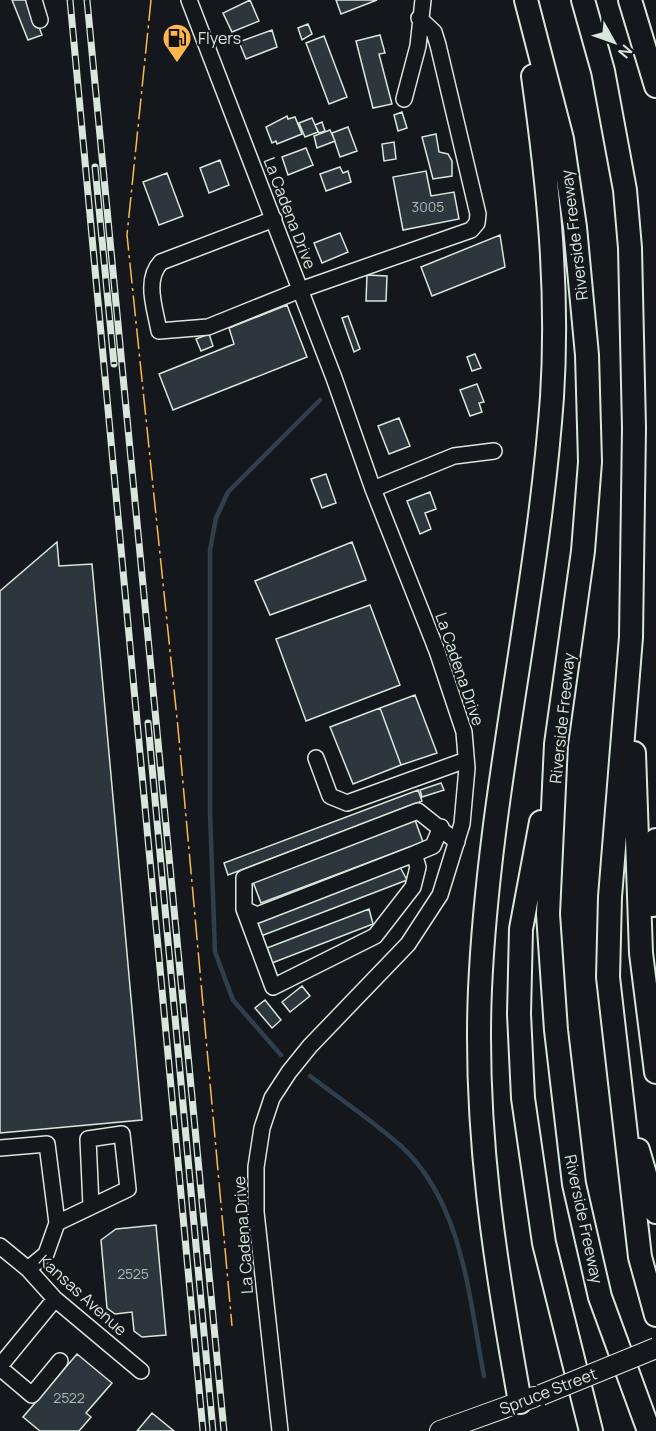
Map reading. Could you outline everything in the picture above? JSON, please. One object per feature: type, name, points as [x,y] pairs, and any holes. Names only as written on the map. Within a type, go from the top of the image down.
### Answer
[{"type":"highway","name":"Riverside Freeway","points":[[524,0],[562,139],[575,227],[587,355],[590,462],[584,551],[556,744],[549,914],[556,1030],[574,1184],[600,1298],[649,1431]]},
{"type":"highway","points":[[524,0],[551,225],[555,289],[552,394],[539,510],[500,780],[482,963],[478,1062],[485,1184],[498,1280],[530,1398]]},
{"type":"highway","points":[[583,0],[603,71],[625,190],[630,248],[634,416],[631,638],[641,953],[656,1072]]},
{"type":"highway","points":[[630,0],[656,86]]},
{"type":"highway","points":[[631,638],[610,897],[608,977],[615,1056],[640,1257],[656,1315]]},
{"type":"highway","points":[[556,744],[521,929],[521,1057],[531,1163],[544,1243],[591,1431]]},
{"type":"highway","points":[[656,840],[653,931],[656,981]]},
{"type":"highway","points":[[615,1056],[656,1212]]},
{"type":"main road","name":"Spruce Street","points":[[440,1431],[656,1348]]},
{"type":"street","points":[[34,0],[40,20]]},
{"type":"street","name":"La Cadena Drive","points":[[189,0],[274,219],[372,489],[453,696],[464,732],[466,760],[466,796],[457,842],[440,895],[408,944],[310,1046],[289,1072],[272,1098],[262,1128],[256,1167],[256,1212],[280,1431]]},
{"type":"street","points":[[404,99],[418,46],[419,18],[423,0]]},
{"type":"street","points":[[274,219],[161,262],[153,270],[151,279],[159,331],[208,327],[300,290],[471,230],[477,223],[478,214],[438,45],[434,32],[419,18]]},
{"type":"street","points":[[372,489],[454,456],[494,451]]},
{"type":"street","points":[[315,758],[330,796],[347,802],[466,760]]},
{"type":"street","points":[[414,854],[418,867],[413,888],[375,936],[273,987],[244,909],[244,878],[418,811],[457,842]]},
{"type":"street","points":[[244,909],[257,915],[414,854],[433,846],[441,827]]},
{"type":"street","points":[[57,1223],[128,1189],[122,1134],[88,1139],[91,1206]]},
{"type":"street","points":[[0,1148],[47,1143],[57,1223],[46,1254],[28,1269]]},
{"type":"street","name":"Kansas Avenue","points":[[0,1246],[28,1269],[55,1299],[141,1371]]},
{"type":"street","points":[[55,1299],[0,1367],[32,1395],[60,1361]]},
{"type":"building","points":[[12,0],[29,0],[42,35],[28,40]]},
{"type":"building","points":[[250,0],[259,21],[232,32],[223,13]]},
{"type":"building","points":[[336,0],[377,0],[341,14]]},
{"type":"building","points":[[308,24],[312,34],[302,40],[298,28]]},
{"type":"building","points":[[272,30],[277,47],[246,59],[239,42]]},
{"type":"building","points":[[380,35],[385,53],[379,54],[392,104],[373,108],[356,41]]},
{"type":"building","points":[[324,36],[347,97],[329,104],[306,43]]},
{"type":"building","points":[[402,112],[407,128],[398,131],[394,115]]},
{"type":"building","points":[[287,116],[288,119],[295,117],[302,134],[277,144],[276,141],[272,143],[266,127]]},
{"type":"building","points":[[312,118],[318,132],[305,137],[299,123]]},
{"type":"building","points":[[322,122],[325,131],[319,133],[315,125]]},
{"type":"building","points":[[348,127],[357,151],[340,157],[332,133]]},
{"type":"building","points":[[330,130],[335,141],[317,148],[314,136]]},
{"type":"building","points":[[436,134],[439,152],[448,154],[452,161],[452,176],[433,179],[422,137]]},
{"type":"building","points":[[394,142],[396,159],[384,161],[382,144]]},
{"type":"building","points":[[306,148],[313,165],[288,175],[282,157]]},
{"type":"building","points":[[220,160],[229,185],[209,193],[200,168]]},
{"type":"building","points":[[340,167],[343,173],[348,171],[351,182],[326,191],[320,174]]},
{"type":"building","points":[[426,171],[431,196],[454,192],[459,219],[403,230],[393,177]]},
{"type":"building","points":[[167,173],[183,216],[159,225],[143,182]]},
{"type":"building","points":[[340,233],[348,252],[322,263],[314,243]]},
{"type":"building","points":[[500,235],[505,267],[432,296],[421,267]]},
{"type":"building","points":[[367,275],[387,276],[386,301],[366,301]]},
{"type":"building","points":[[287,305],[307,357],[173,410],[159,374],[234,344],[229,328]]},
{"type":"building","points":[[348,316],[360,349],[354,352],[342,318]]},
{"type":"building","points":[[209,334],[213,346],[201,351],[196,339]]},
{"type":"building","points":[[475,354],[481,368],[472,371],[467,357]]},
{"type":"building","points":[[477,384],[484,402],[479,403],[482,412],[470,416],[460,390]]},
{"type":"building","points":[[399,418],[410,446],[389,454],[378,426]]},
{"type":"building","points":[[326,474],[336,503],[322,508],[311,479]]},
{"type":"building","points":[[430,492],[436,509],[425,513],[431,529],[420,534],[407,501]]},
{"type":"building","points":[[57,542],[59,566],[92,564],[142,1120],[0,1133],[0,591]]},
{"type":"building","points":[[352,542],[366,580],[270,615],[255,581]]},
{"type":"building","points":[[370,605],[400,685],[306,721],[276,639]]},
{"type":"building","points":[[415,695],[437,753],[401,765],[380,708]]},
{"type":"building","points":[[380,708],[401,765],[353,784],[330,727]]},
{"type":"building","points":[[441,783],[444,790],[422,797],[420,790]]},
{"type":"building","points":[[418,790],[422,801],[228,875],[224,863]]},
{"type":"building","points":[[415,820],[423,842],[261,903],[253,882]]},
{"type":"building","points":[[400,867],[407,880],[261,936],[256,921]]},
{"type":"building","points":[[369,909],[373,924],[272,963],[267,948]]},
{"type":"building","points":[[302,986],[310,996],[290,1012],[282,1002]]},
{"type":"building","points":[[265,1000],[281,1020],[272,1028],[255,1008]]},
{"type":"building","points":[[156,1225],[166,1335],[142,1337],[134,1331],[132,1312],[115,1314],[107,1308],[101,1240],[116,1229]]},
{"type":"building","points":[[77,1354],[112,1383],[86,1413],[91,1417],[79,1431],[40,1431],[23,1417]]},
{"type":"building","points":[[152,1413],[174,1431],[137,1431]]},
{"type":"waterway","points":[[281,1055],[233,1000],[215,952],[210,813],[210,550],[216,518],[228,492],[320,400]]},
{"type":"waterway","points":[[310,1076],[401,1146],[422,1169],[438,1195],[451,1223],[460,1253],[484,1376]]},
{"type":"railway","points":[[70,0],[203,1431]]},
{"type":"railway","points":[[87,0],[224,1431]]},
{"type":"railway","points":[[95,167],[114,364]]},
{"type":"railway","points":[[148,723],[213,1431]]},
{"type":"power","points":[[151,0],[127,235],[178,728],[232,1326]]},
{"type":"place","name":"Flyers","points":[[177,64]]}]
